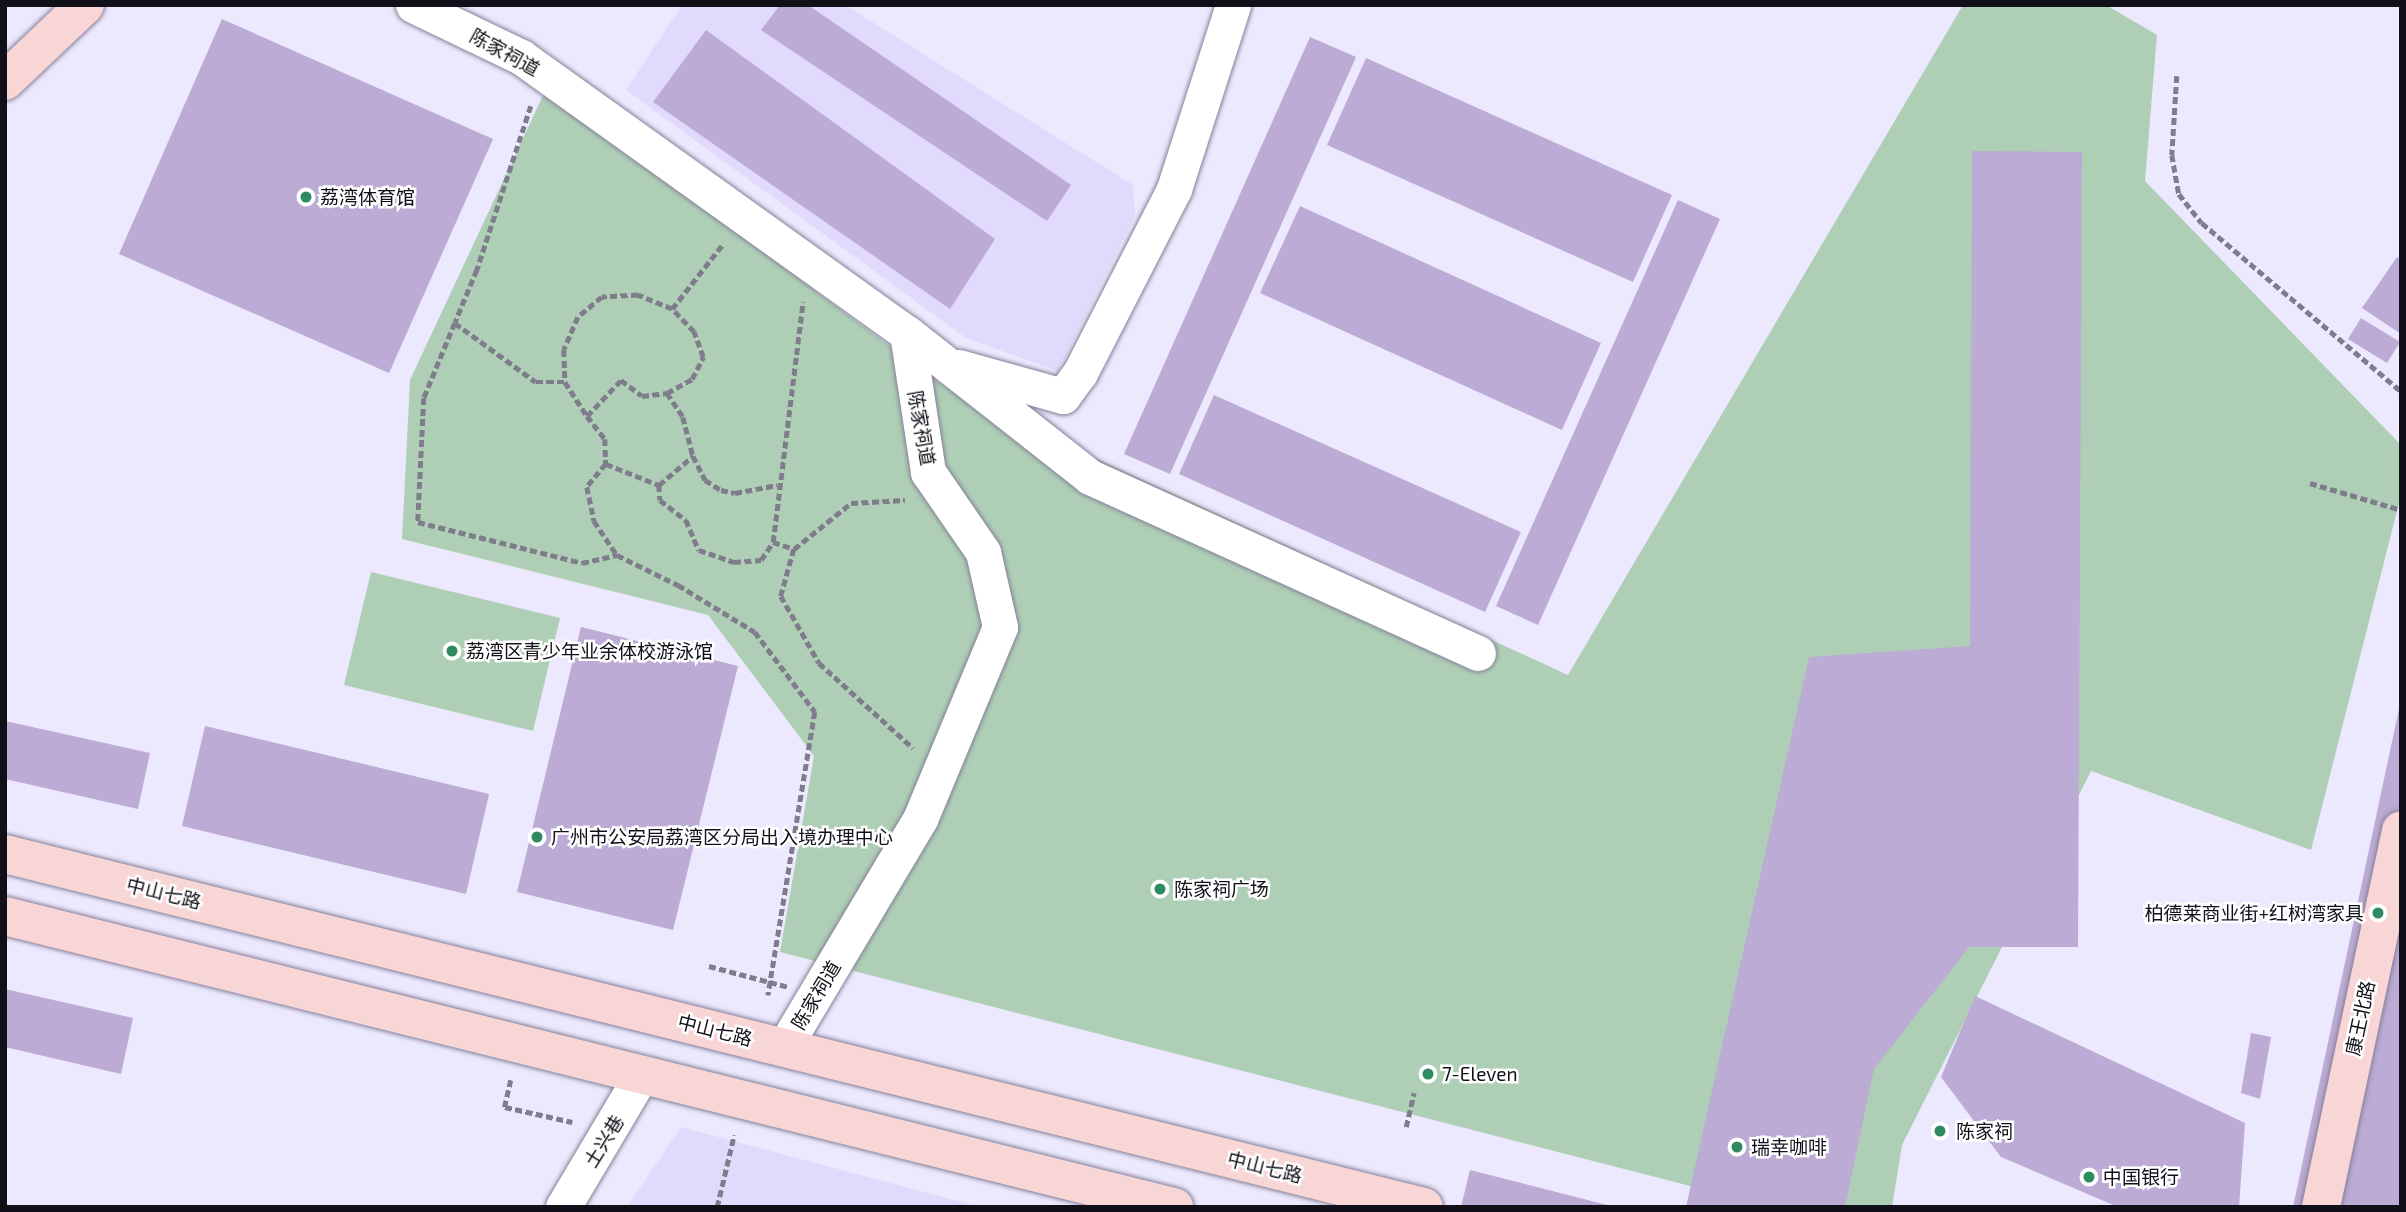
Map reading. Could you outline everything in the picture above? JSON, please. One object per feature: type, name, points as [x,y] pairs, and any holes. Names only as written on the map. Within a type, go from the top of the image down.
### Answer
[{"type":"main road","points":[[5,81],[85,5]]},
{"type":"main road","name":"康王北路","points":[[2321,1207],[2401,830]]},
{"type":"main road","name":"中山七路","points":[[5,854],[1424,1207]]},
{"type":"main road","points":[[5,916],[1174,1207]]},
{"type":"street","name":"陈家祠道","points":[[413,5],[542,71],[907,333],[928,472],[983,552],[1000,627],[920,819],[784,1047]]},
{"type":"street","points":[[943,362],[1063,396],[1080,373],[1174,189],[1233,5]]},
{"type":"street","points":[[907,333],[1090,477],[1478,653]]},
{"type":"street","name":"土兴巷","points":[[563,1207],[642,1074]]},
{"type":"path","points":[[542,71],[477,270],[424,398],[418,522],[582,563],[617,555]]},
{"type":"path","points":[[2177,76],[2172,155],[2179,194],[2202,223],[2401,391]]},
{"type":"path","points":[[672,309],[744,216]]},
{"type":"path","points":[[659,485],[660,500],[686,520],[699,550],[734,562],[761,559],[773,542],[777,485],[808,263]]},
{"type":"path","points":[[586,416],[621,380],[642,396],[667,393],[692,379],[703,357],[694,332],[672,309],[638,295],[602,298],[578,317],[564,350],[565,382],[586,416],[606,439],[606,464],[587,487],[594,521],[617,555],[678,584],[755,632],[815,712],[768,995]]},
{"type":"path","points":[[455,323],[536,382],[565,382]]},
{"type":"path","points":[[667,393],[683,418],[693,456],[705,480],[721,489],[736,493],[777,485]]},
{"type":"path","points":[[659,485],[693,456]]},
{"type":"path","points":[[606,464],[659,485]]},
{"type":"path","points":[[2309,483],[2401,510]]},
{"type":"path","points":[[939,772],[819,663],[781,596],[794,549],[851,503],[948,500]]},
{"type":"path","points":[[773,542],[794,549]]},
{"type":"path","points":[[709,966],[789,987]]},
{"type":"path","points":[[512,1072],[505,1107],[578,1123]]},
{"type":"path","points":[[1406,1127],[1415,1093]]},
{"type":"path","points":[[717,1207],[736,1128]]},
{"type":"shaded area","points":[[682,5],[845,5],[1133,185],[1135,216],[1058,371],[966,338],[626,90]]},
{"type":"shaded area","points":[[681,1127],[980,1207],[627,1207]]},
{"type":"green space","points":[[1963,5],[2106,5],[2157,35],[2145,181],[2401,445],[2401,495],[2311,850],[2091,771],[1902,1145],[1892,1207],[1772,1207],[780,952],[814,756],[708,615],[402,539],[410,380],[545,91],[952,392],[1568,675]]},
{"type":"green space","name":"荔湾区青少年业余体校游泳馆","points":[[371,572],[560,618],[533,731],[344,685]]},
{"type":"building","points":[[780,5],[808,5],[1071,185],[1047,221],[761,30]]},
{"type":"building","name":"荔湾体育馆","points":[[222,19],[493,139],[389,373],[119,254]]},
{"type":"building","points":[[706,30],[995,239],[950,309],[653,102]]},
{"type":"building","points":[[1310,37],[1356,57],[1170,474],[1124,454]]},
{"type":"building","points":[[1366,58],[1672,195],[1633,282],[1327,145]]},
{"type":"building","points":[[1972,151],[2082,152],[2078,947],[1969,947],[1874,1069],[1845,1207],[1686,1207],[1809,657],[1970,646]]},
{"type":"building","points":[[1678,200],[1720,219],[1538,625],[1496,606]]},
{"type":"building","points":[[1300,206],[1601,343],[1562,430],[1260,293]]},
{"type":"building","points":[[2397,257],[2401,260],[2401,334],[2362,308]]},
{"type":"building","points":[[2361,318],[2400,342],[2387,363],[2348,339]]},
{"type":"building","points":[[1214,395],[1521,532],[1485,612],[1179,474]]},
{"type":"building","points":[[581,627],[738,666],[673,930],[517,892]]},
{"type":"building","name":"柏德莱商业街+红树湾家具","points":[[2400,704],[2401,1207],[2293,1207]]},
{"type":"building","points":[[5,721],[150,753],[138,809],[5,779]]},
{"type":"building","points":[[205,726],[489,794],[466,894],[182,826]]},
{"type":"building","points":[[5,989],[133,1018],[121,1074],[5,1047]]},
{"type":"building","points":[[1975,996],[2245,1123],[2239,1207],[2118,1207],[2001,1157],[1941,1077]]},
{"type":"building","points":[[2251,1033],[2271,1037],[2260,1099],[2241,1093]]},
{"type":"building","points":[[1470,1170],[1611,1206],[1611,1207],[1461,1207]]},
{"type":"place","name":"荔湾体育馆","points":[[306,197]]},
{"type":"place","name":"荔湾区青少年业余体校游泳馆","points":[[452,651]]},
{"type":"place","name":"广州市公安局荔湾区分局出入境办理中心","points":[[537,837]]},
{"type":"place","name":"陈家祠广场","points":[[1160,889]]},
{"type":"place","name":"柏德莱商业街+红树湾家具","points":[[2378,913]]},
{"type":"place","name":"7-Eleven","points":[[1428,1074]]},
{"type":"place","name":"陈家祠","points":[[1940,1131]]},
{"type":"place","name":"瑞幸咖啡","points":[[1737,1147]]},
{"type":"place","name":"中国银行","points":[[2089,1177]]}]
